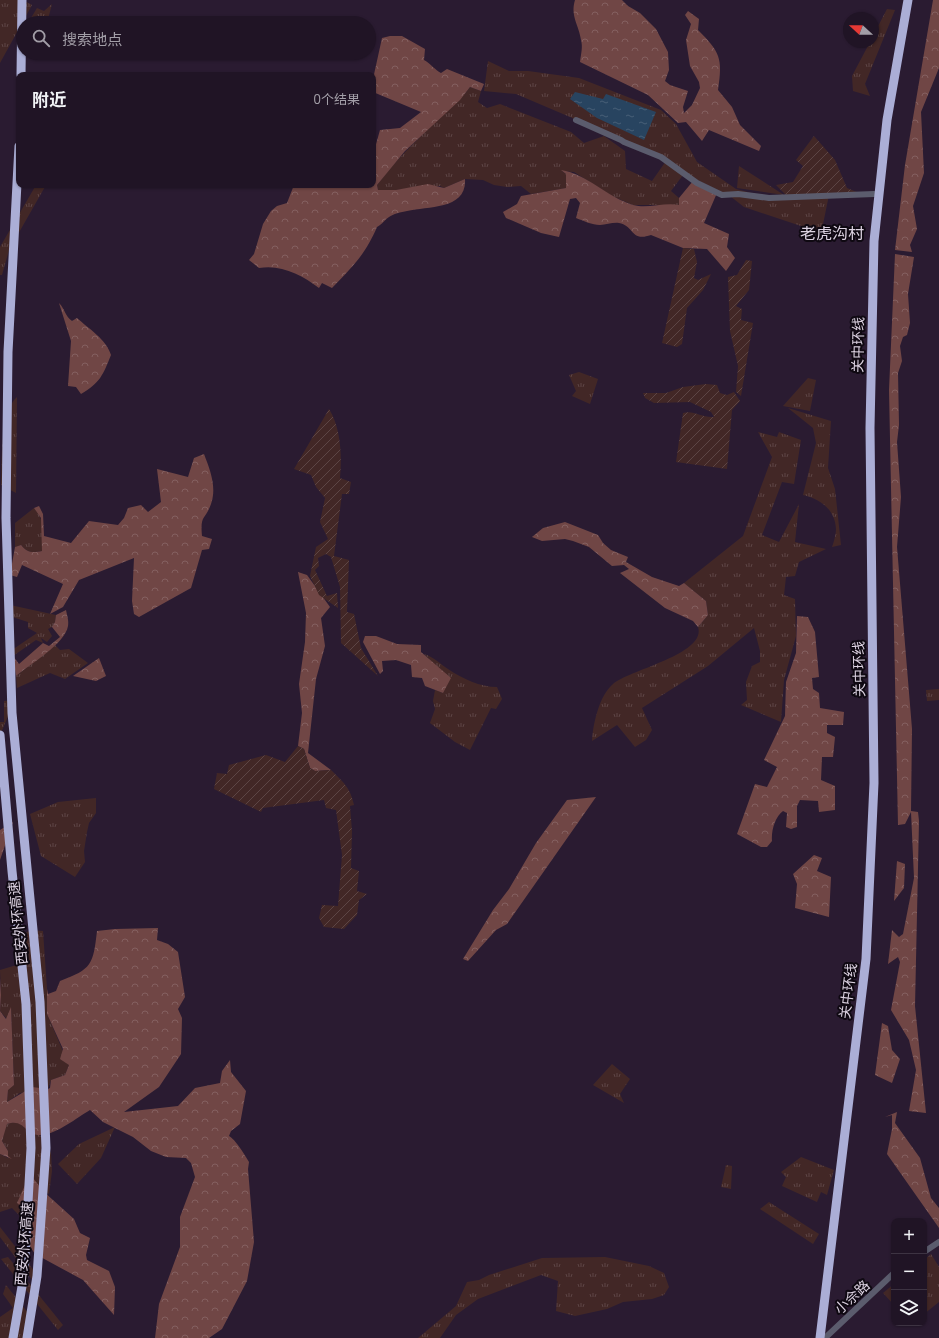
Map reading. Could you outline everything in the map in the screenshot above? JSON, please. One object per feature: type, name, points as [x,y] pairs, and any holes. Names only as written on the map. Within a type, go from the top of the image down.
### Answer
[{"type":"highway","points":[[22,0],[22,16]]},
{"type":"highway","name":"关中环线","points":[[815,1338],[861,958],[869,782],[865,428],[869,241],[882,119],[903,0]]},
{"type":"highway","name":"关中环线","points":[[820,1338],[866,959],[874,783],[870,428],[874,241],[887,120],[908,0]]},
{"type":"highway","points":[[21,60],[21,72]]},
{"type":"highway","name":"西安外环高速","points":[[17,188],[8,352],[6,518],[11,674],[16,755],[40,1002],[46,1148],[37,1276],[27,1338]]},
{"type":"highway","name":"西安外环高速","points":[[0,735],[26,1004],[31,1148],[24,1275],[13,1338]]},
{"type":"street","points":[[576,120],[624,142],[662,157],[697,183],[722,195],[738,194],[777,198],[874,194]]},
{"type":"street","points":[[927,1250],[939,1242]]},
{"type":"street","name":"小佘路","points":[[825,1338],[891,1276]]},
{"type":"green space","points":[[0,0],[23,0],[32,5],[26,16],[16,16],[16,34],[0,63]]},
{"type":"green space","points":[[575,0],[622,0],[628,6],[640,13],[656,29],[668,52],[669,70],[665,81],[670,85],[688,91],[683,107],[684,113],[692,105],[700,88],[699,82],[690,66],[686,40],[691,24],[685,15],[688,11],[699,19],[698,30],[715,50],[720,63],[718,90],[732,107],[740,125],[761,146],[759,151],[709,130],[702,141],[686,122],[678,123],[648,95],[580,62],[582,45],[574,16]]},
{"type":"green space","points":[[933,0],[939,0],[939,68],[921,112],[924,173],[913,206],[917,229],[910,245],[912,252],[895,250],[905,165]]},
{"type":"green space","points":[[52,4],[49,16],[32,16],[37,8],[44,11]]},
{"type":"green space","points":[[887,9],[895,10],[865,84],[870,96],[853,91],[852,76],[867,48],[879,48],[879,24]]},
{"type":"green space","points":[[402,36],[425,49],[424,60],[441,73],[447,69],[484,84],[481,91],[470,87],[460,100],[405,151],[377,185],[378,190],[396,190],[428,184],[444,188],[465,179],[464,189],[460,196],[445,205],[402,212],[387,218],[377,227],[358,260],[332,288],[322,283],[319,288],[306,279],[283,269],[267,267],[259,268],[249,260],[254,254],[263,224],[271,211],[277,206],[287,203],[293,188],[376,188],[376,144],[380,130],[400,128],[421,112],[376,93],[376,72],[375,72],[382,38]]},
{"type":"green space","points":[[488,61],[509,71],[528,71],[579,78],[661,110],[676,124],[697,162],[736,189],[771,198],[829,195],[822,229],[813,230],[744,207],[730,196],[685,174],[664,157],[516,94],[484,91]]},
{"type":"green space","points":[[470,87],[481,91],[478,102],[487,108],[500,104],[571,132],[584,143],[604,136],[625,151],[626,169],[652,181],[666,161],[683,175],[671,191],[679,198],[679,205],[633,205],[612,196],[574,172],[562,171],[566,174],[567,188],[531,194],[521,186],[507,187],[494,185],[483,180],[465,179],[444,188],[440,186],[378,190],[377,185],[396,161],[457,102]]},
{"type":"green space","points":[[814,136],[835,160],[847,188],[859,193],[786,195],[776,185],[793,182],[803,166],[796,160]]},
{"type":"green space","points":[[739,166],[784,195],[737,188]]},
{"type":"green space","points":[[561,170],[580,176],[614,197],[639,206],[668,204],[679,205],[679,198],[693,181],[717,193],[704,223],[729,234],[727,247],[735,258],[726,271],[707,249],[683,248],[651,235],[644,237],[639,236],[628,227],[619,223],[600,225],[585,222],[576,218],[580,203],[576,198],[570,199],[559,237],[541,233],[506,218],[503,212],[517,204],[521,196],[566,188],[566,174]]},
{"type":"green space","points":[[34,188],[44,188],[9,250],[2,275],[0,275],[0,247]]},
{"type":"green space","points":[[683,248],[694,249],[697,262],[694,278],[698,280],[711,274],[703,290],[687,308],[682,344],[677,347],[662,343]]},
{"type":"green space","points":[[895,254],[914,257],[908,294],[910,323],[907,335],[903,337],[900,346],[902,361],[898,373],[899,425],[897,442],[901,497],[897,547],[912,729],[911,811],[918,812],[919,821],[915,1006],[926,1113],[909,1111],[916,1070],[909,1040],[891,1010],[900,962],[898,957],[888,964],[892,930],[899,937],[903,934],[914,878],[911,812],[905,824],[898,825],[889,390]]},
{"type":"green space","points":[[746,260],[752,261],[749,290],[736,306],[742,309],[741,320],[753,323],[741,396],[736,392],[738,366],[730,331],[728,277],[737,275]]},
{"type":"green space","points":[[59,303],[66,315],[72,321],[77,318],[101,339],[109,349],[111,355],[106,368],[97,382],[81,394],[76,387],[68,386],[71,341]]},
{"type":"green space","points":[[579,372],[598,379],[590,404],[572,396],[576,391],[569,375]]},
{"type":"green space","points":[[808,378],[816,380],[810,411],[783,406]]},
{"type":"green space","points":[[706,384],[717,385],[720,393],[727,395],[734,392],[740,401],[732,410],[727,469],[676,462],[683,413],[691,412],[714,417],[711,412],[690,402],[654,403],[645,398],[643,393],[666,393],[683,387]]},
{"type":"green space","points":[[17,397],[16,493],[1,485],[3,438],[7,414],[11,404]]},
{"type":"green space","points":[[788,408],[831,421],[828,468],[835,489],[841,545],[832,547],[836,529],[833,516],[830,511],[821,502],[803,495],[816,443],[813,428]]},
{"type":"green space","points":[[329,409],[336,425],[340,442],[340,478],[351,482],[349,494],[342,494],[334,556],[349,560],[347,612],[354,614],[361,648],[378,676],[341,643],[340,587],[331,557],[326,554],[318,558],[319,566],[315,570],[327,596],[337,593],[338,608],[319,595],[310,576],[316,547],[328,539],[320,522],[325,498],[316,487],[311,475],[294,469]]},
{"type":"green space","points":[[758,432],[777,437],[779,432],[801,440],[794,484],[782,482],[762,535],[779,542],[799,504],[795,542],[826,549],[799,562],[795,576],[786,577],[784,595],[795,599],[796,636],[784,680],[781,722],[741,705],[747,700],[746,682],[752,666],[760,662],[760,651],[754,628],[708,666],[642,708],[652,730],[646,740],[635,747],[617,725],[592,741],[595,719],[600,703],[608,689],[613,684],[679,653],[691,645],[698,637],[698,627],[708,615],[706,601],[684,583],[743,536],[772,457]]},
{"type":"green space","points":[[204,454],[212,479],[213,498],[202,521],[202,536],[212,539],[209,549],[202,550],[191,588],[139,617],[134,614],[132,601],[134,558],[79,580],[63,607],[50,614],[63,584],[22,565],[17,577],[10,575],[15,547],[21,545],[30,552],[42,551],[41,518],[34,508],[39,506],[43,514],[44,536],[71,543],[89,521],[118,525],[124,518],[128,508],[141,505],[148,512],[161,502],[157,469],[188,477],[194,458]]},
{"type":"green space","points":[[34,508],[38,512],[42,522],[43,540],[42,551],[33,552],[26,550],[21,545],[15,547],[15,523]]},
{"type":"green space","points":[[565,522],[598,535],[603,543],[611,550],[628,557],[626,562],[652,577],[679,586],[684,583],[706,601],[708,615],[698,627],[693,621],[665,608],[620,573],[629,569],[624,565],[612,566],[589,547],[573,541],[565,539],[542,541],[532,537],[543,528]]},
{"type":"green space","points":[[298,572],[307,575],[330,607],[321,618],[325,646],[316,679],[308,753],[331,770],[315,771],[310,768],[304,749],[298,746],[302,713],[299,684],[305,642],[306,613]]},
{"type":"green space","points":[[10,605],[56,615],[55,622],[52,627],[48,629],[52,636],[47,642],[41,638],[43,643],[36,640],[13,656],[12,650],[37,633],[28,628],[28,622],[9,616]]},
{"type":"green space","points":[[66,610],[68,626],[61,640],[16,676],[13,656],[19,664],[43,643],[49,646],[60,637],[52,627],[55,622],[56,615]]},
{"type":"green space","points":[[797,616],[808,617],[815,632],[819,677],[812,678],[813,689],[819,693],[820,708],[844,712],[843,725],[827,725],[827,733],[835,737],[833,757],[822,757],[821,780],[835,786],[835,810],[819,812],[818,801],[800,800],[797,806],[797,827],[791,829],[786,827],[787,813],[783,811],[774,824],[772,841],[767,847],[761,847],[737,834],[755,784],[767,787],[777,767],[764,760],[785,716],[786,682],[796,653]]},
{"type":"green space","points":[[365,636],[376,636],[397,644],[421,645],[421,652],[451,678],[443,693],[425,686],[422,678],[412,677],[411,665],[396,660],[382,661],[383,671],[380,674],[363,642]]},
{"type":"green space","points":[[55,645],[60,650],[69,649],[88,663],[65,679],[50,673],[17,688],[16,676]]},
{"type":"green space","points":[[424,654],[466,679],[484,686],[497,687],[502,699],[496,709],[491,708],[470,750],[455,742],[430,723],[435,709],[433,701],[435,690],[443,693],[429,659]]},
{"type":"green space","points":[[99,658],[106,676],[96,681],[73,676]]},
{"type":"green space","points":[[939,689],[939,700],[927,701],[926,690]]},
{"type":"green space","points":[[15,700],[0,735],[0,722],[4,722],[4,701]]},
{"type":"green space","points":[[298,746],[304,749],[310,768],[315,771],[331,770],[340,778],[348,789],[354,805],[350,806],[352,831],[351,868],[359,871],[357,891],[367,894],[359,900],[357,915],[344,929],[324,927],[319,918],[322,905],[338,906],[342,855],[336,810],[326,808],[324,800],[263,808],[261,812],[214,789],[217,773],[227,774],[229,765],[266,755],[285,762]]},
{"type":"green space","points":[[596,797],[507,924],[496,930],[468,961],[463,959],[493,910],[509,889],[536,843],[567,800]]},
{"type":"green space","points":[[96,798],[96,813],[89,823],[87,832],[84,851],[85,862],[75,877],[41,856],[30,814],[58,802]]},
{"type":"green space","points":[[13,822],[0,860],[0,830]]},
{"type":"green space","points":[[814,855],[822,858],[817,871],[831,877],[829,917],[795,908],[797,884],[793,874]]},
{"type":"green space","points":[[897,861],[905,864],[904,888],[894,901]]},
{"type":"green space","points":[[158,928],[157,940],[168,944],[178,952],[185,997],[178,1009],[182,1018],[181,1054],[159,1087],[124,1112],[178,1106],[195,1088],[220,1083],[222,1071],[230,1060],[231,1072],[246,1091],[240,1124],[231,1131],[229,1136],[237,1144],[249,1162],[248,1169],[254,1242],[247,1281],[222,1329],[209,1338],[155,1338],[159,1304],[180,1247],[180,1217],[195,1177],[191,1163],[186,1158],[166,1157],[151,1151],[133,1137],[103,1122],[90,1110],[59,1129],[46,1134],[35,1134],[18,1123],[7,1124],[2,1141],[8,1151],[8,1156],[12,1159],[0,1154],[0,1011],[6,1019],[11,1007],[14,1085],[8,1090],[7,1102],[32,1087],[48,1089],[50,1088],[51,1080],[65,1075],[69,1065],[60,1059],[63,1049],[47,1014],[47,989],[48,994],[56,991],[60,981],[85,969],[92,959],[97,931]]},
{"type":"green space","points":[[30,930],[43,931],[47,989],[47,1014],[69,1065],[65,1075],[51,1080],[48,1089],[20,1093],[7,1102],[8,1089],[14,1085],[11,1008],[7,1019],[0,1011],[0,970],[20,964],[17,939]]},
{"type":"green space","points":[[0,978],[1,995],[0,1011]]},
{"type":"green space","points":[[882,1023],[888,1026],[892,1050],[900,1059],[892,1083],[875,1075]]},
{"type":"green space","points":[[612,1064],[630,1079],[620,1094],[624,1103],[593,1085]]},
{"type":"green space","points":[[897,1112],[895,1123],[920,1158],[931,1198],[939,1208],[939,1228],[887,1154],[892,1129],[892,1115],[885,1117]]},
{"type":"green space","points":[[15,1122],[21,1124],[29,1132],[40,1135],[51,1153],[52,1171],[49,1194],[43,1191],[22,1207],[19,1215],[12,1208],[0,1212],[0,1154],[8,1158],[8,1151],[2,1141],[6,1124]]},
{"type":"green space","points":[[115,1127],[101,1158],[77,1184],[58,1164],[79,1144]]},
{"type":"green space","points":[[801,1157],[834,1170],[827,1195],[821,1192],[817,1202],[782,1186],[786,1177],[781,1172]]},
{"type":"green space","points":[[726,1165],[732,1166],[731,1189],[721,1187]]},
{"type":"green space","points":[[30,1174],[43,1191],[74,1219],[80,1233],[90,1238],[86,1255],[87,1260],[109,1271],[115,1287],[114,1315],[83,1280],[35,1254],[21,1233],[19,1215],[22,1207],[17,1203]]},
{"type":"green space","points":[[769,1202],[819,1234],[813,1244],[760,1209]]},
{"type":"green space","points":[[0,1227],[39,1277],[36,1285],[0,1237]]},
{"type":"green space","points":[[931,1254],[939,1267],[939,1302],[927,1312],[927,1290],[927,1257]]},
{"type":"green space","points":[[8,1257],[63,1325],[58,1330],[1,1259]]},
{"type":"green space","points":[[605,1257],[649,1266],[664,1273],[669,1287],[664,1295],[652,1299],[623,1302],[607,1309],[575,1316],[556,1311],[558,1281],[541,1275],[478,1299],[456,1315],[440,1338],[418,1338],[456,1306],[467,1282],[479,1280],[489,1275],[542,1258]]},
{"type":"green space","points":[[6,1285],[33,1319],[29,1338],[0,1338],[0,1317],[13,1308],[3,1294]]},
{"type":"green space","points":[[891,1286],[891,1302],[883,1293]]},
{"type":"water","points":[[575,92],[603,99],[606,94],[656,112],[644,140],[597,118],[570,99]]},
{"type":"district","name":"老虎沟村","points":[[832,233]]}]
